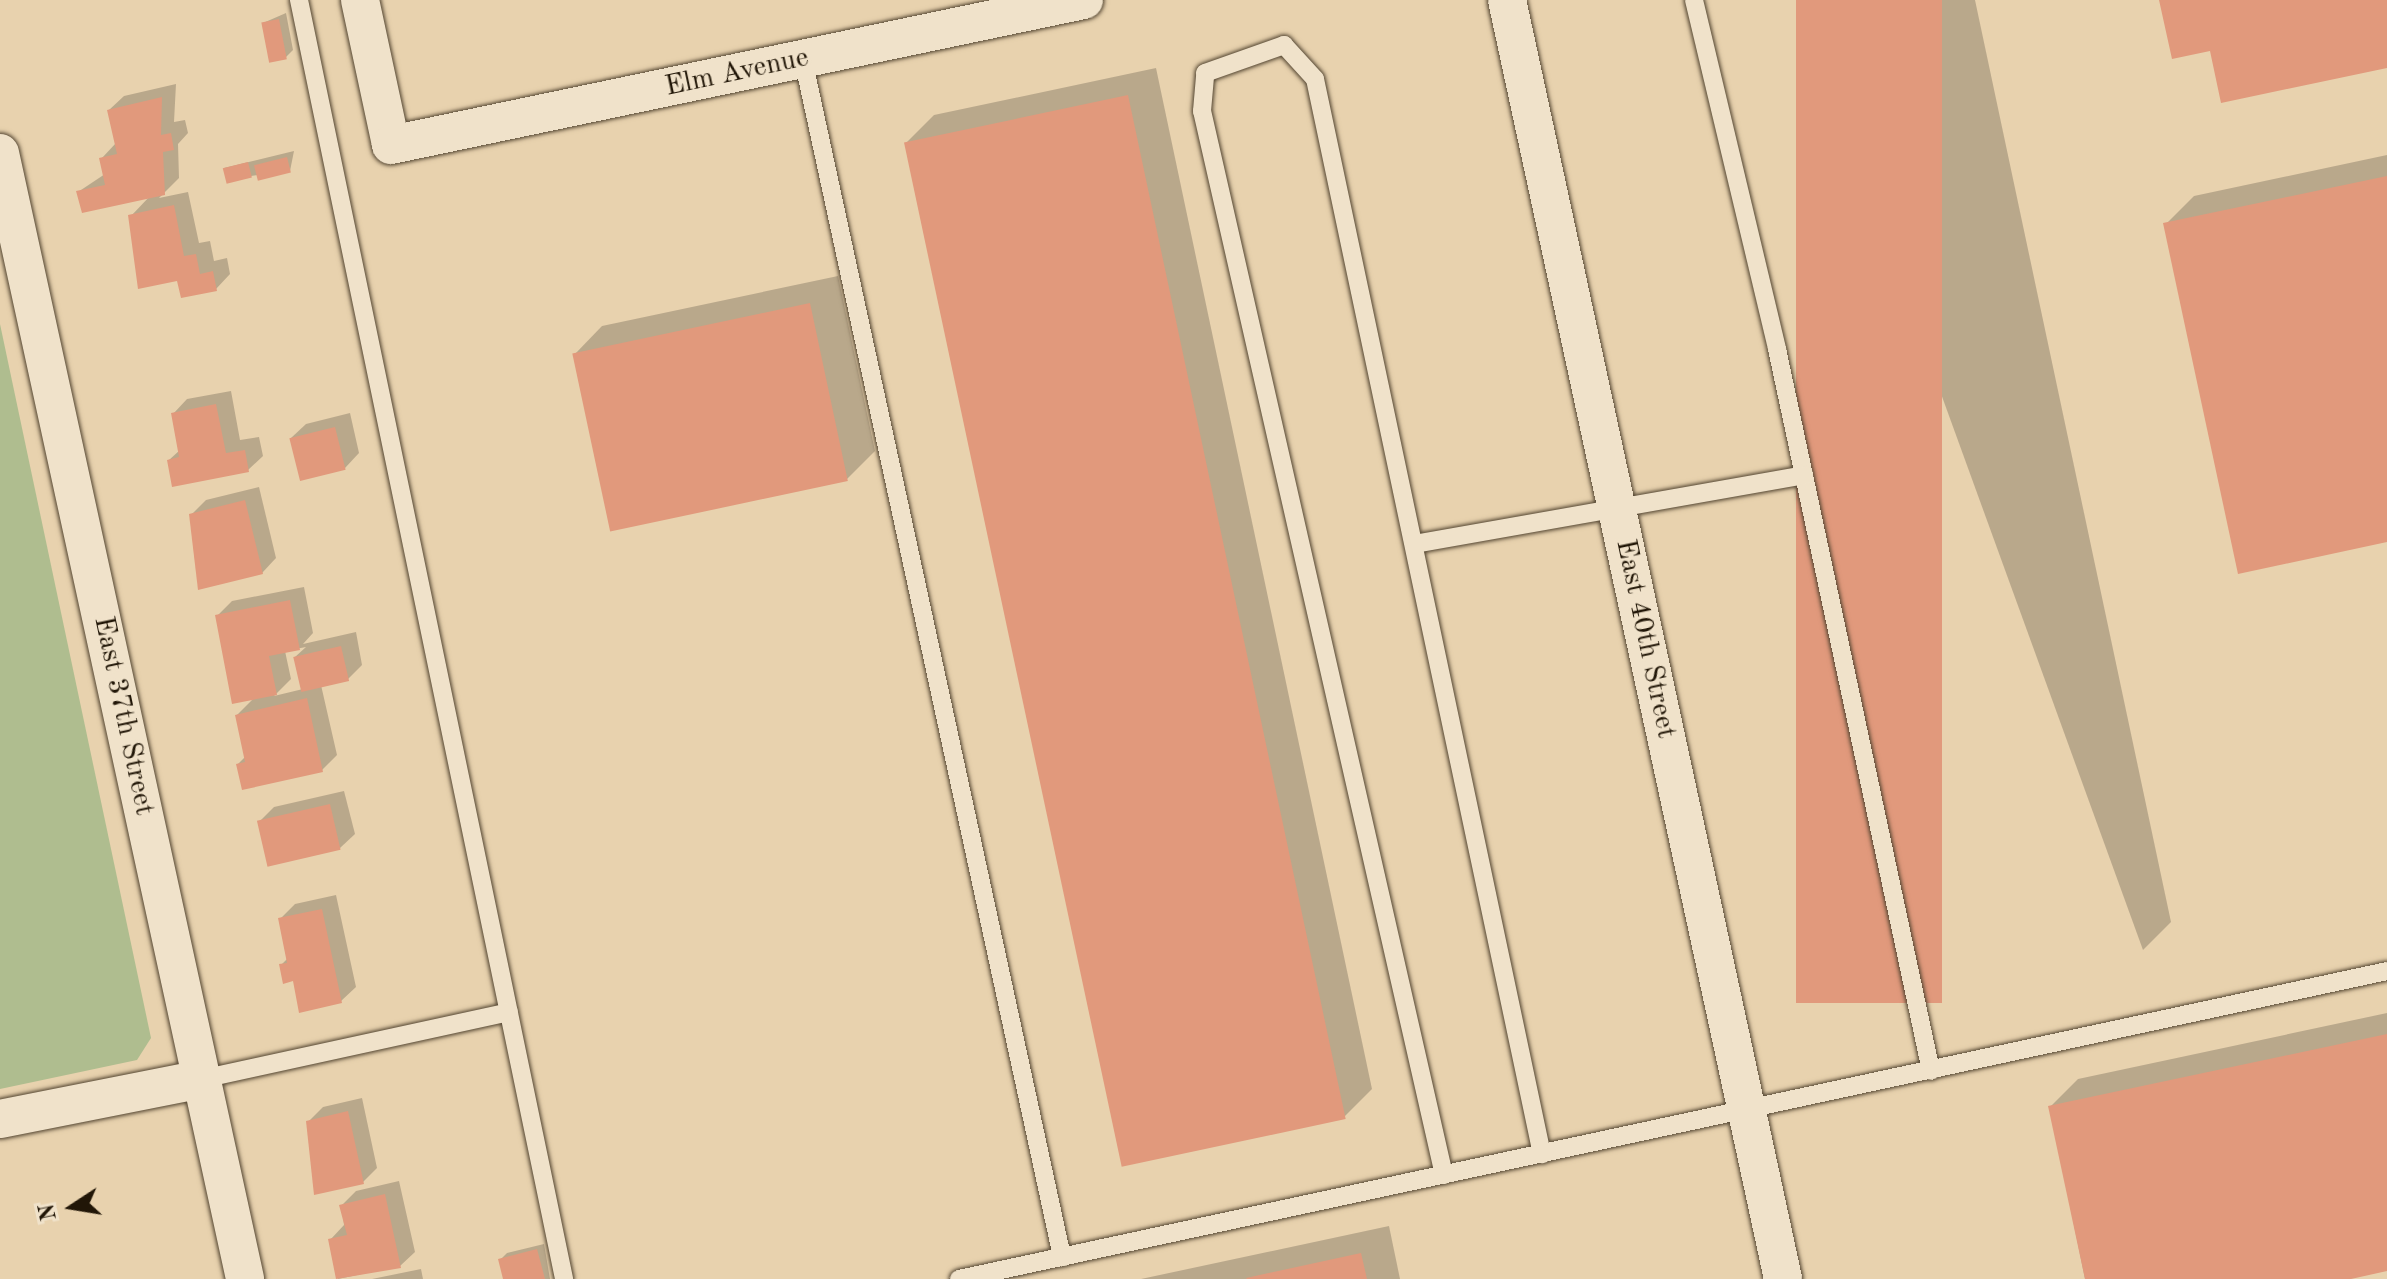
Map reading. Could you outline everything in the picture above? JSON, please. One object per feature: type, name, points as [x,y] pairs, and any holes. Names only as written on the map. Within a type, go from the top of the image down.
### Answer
[{"type":"street","name":"Elm Avenue","points":[[360,0],[391,145],[1084,0]]},
{"type":"street","name":"East 40th Street","points":[[1507,0],[1783,1279]]},
{"type":"street","name":"East 37th Street","points":[[0,153],[245,1279]]},
{"type":"street","points":[[0,1119],[202,1079]]},
{"type":"lane","points":[[299,0],[564,1279]]},
{"type":"lane","points":[[1694,0],[1804,475],[1931,1071]]},
{"type":"lane","points":[[1444,1175],[1202,111],[1205,73],[1284,45],[1315,79],[1542,1154]]},
{"type":"lane","points":[[803,59],[1062,1257]]},
{"type":"lane","points":[[1414,544],[1804,475]]},
{"type":"lane","points":[[959,1279],[2387,971]]},
{"type":"lane","points":[[202,1079],[509,1012]]},
{"type":"green space","points":[[0,324],[151,1038],[137,1060],[0,1089]]},
{"type":"building","points":[[1796,0],[1942,0],[1942,1003],[1796,1003]]},
{"type":"building","points":[[2159,0],[2387,0],[2387,68],[2221,103],[2210,51],[2172,59]]},
{"type":"building","points":[[279,19],[287,59],[269,63],[261,22]]},
{"type":"building","points":[[1128,95],[1346,1119],[1122,1167],[904,143]]},
{"type":"building","points":[[162,97],[161,135],[171,133],[174,150],[163,152],[165,195],[82,213],[76,191],[105,185],[99,158],[117,154],[107,110]]},
{"type":"building","points":[[287,157],[291,173],[258,181],[254,165]]},
{"type":"building","points":[[248,162],[252,178],[227,184],[223,168]]},
{"type":"building","points":[[2387,176],[2387,542],[2238,574],[2163,223]]},
{"type":"building","points":[[174,205],[184,256],[196,254],[200,274],[213,271],[217,291],[181,298],[177,281],[138,289],[128,215]]},
{"type":"building","points":[[810,303],[848,481],[610,532],[572,354]]},
{"type":"building","points":[[216,404],[226,453],[245,450],[249,472],[172,487],[167,460],[179,457],[171,413]]},
{"type":"building","points":[[335,427],[346,470],[300,481],[289,438]]},
{"type":"building","points":[[245,500],[263,574],[198,590],[189,514]]},
{"type":"building","points":[[290,600],[300,650],[269,656],[277,695],[232,704],[215,615]]},
{"type":"building","points":[[341,646],[349,681],[301,692],[293,657]]},
{"type":"building","points":[[307,698],[323,772],[242,790],[236,764],[245,762],[235,715]]},
{"type":"building","points":[[330,804],[341,850],[267,867],[257,821]]},
{"type":"building","points":[[322,909],[342,1003],[299,1013],[293,981],[283,984],[279,964],[287,963],[278,918]]},
{"type":"building","points":[[2387,1034],[2387,1271],[2351,1279],[2085,1279],[2048,1106]]},
{"type":"building","points":[[348,1111],[364,1184],[314,1195],[306,1121]]},
{"type":"building","points":[[385,1194],[401,1268],[336,1279],[328,1239],[347,1235],[339,1205]]},
{"type":"building","points":[[537,1249],[545,1279],[503,1279],[498,1259]]},
{"type":"building","points":[[1361,1253],[1367,1279],[1246,1278]]}]
